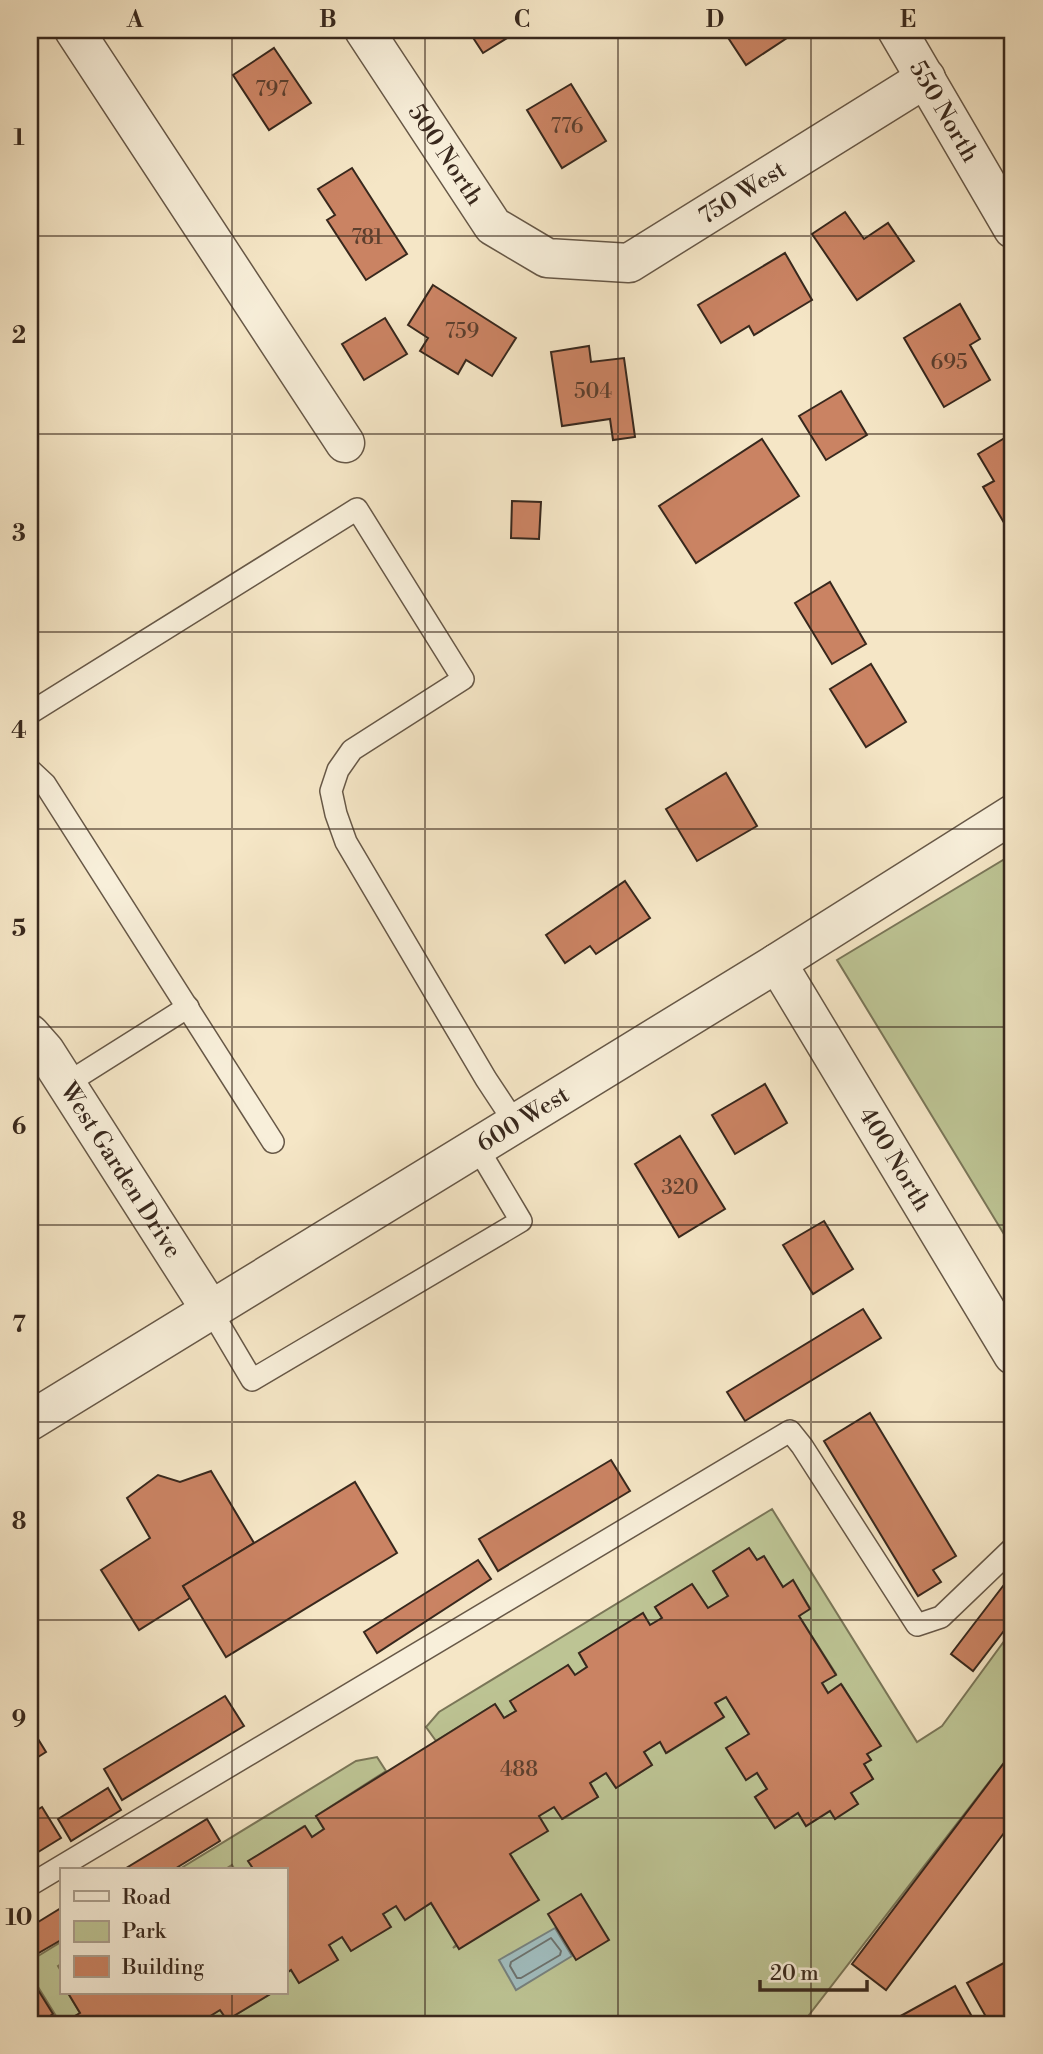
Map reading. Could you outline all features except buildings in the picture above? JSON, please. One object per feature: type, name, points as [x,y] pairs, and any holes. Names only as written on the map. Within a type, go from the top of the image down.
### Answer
[{"type":"street","points":[[74,30],[345,443]]},
{"type":"street","name":"500 North","points":[[364,30],[493,226],[547,258]]},
{"type":"street","name":"550 North","points":[[897,30],[1013,229]]},
{"type":"street","name":"750 West","points":[[547,258],[629,262],[926,78]]},
{"type":"street","name":"600 West","points":[[30,1420],[777,963],[1013,814]]},
{"type":"street","name":"400 North","points":[[777,963],[1013,1355]]},
{"type":"street","name":"West Garden Drive","points":[[30,1034],[45,1051],[210,1309]]},
{"type":"lane","points":[[30,713],[357,509],[463,679],[352,750],[338,770],[331,791],[336,814],[346,842],[486,1079],[515,1123]]},
{"type":"lane","points":[[30,770],[46,784],[273,1142]]},
{"type":"lane","points":[[66,1084],[188,1007]]},
{"type":"lane","points":[[210,1309],[252,1380],[521,1221],[478,1147]]},
{"type":"lane","points":[[30,1885],[790,1431],[917,1625],[941,1617],[1013,1549]]},
{"type":"green space","points":[[1013,854],[1013,1249],[837,960]]},
{"type":"green space","points":[[772,1509],[917,1742],[942,1726],[1013,1629],[1013,1751],[802,2024],[210,2024],[207,2018],[220,2010],[227,2020],[270,1994],[287,1994],[287,1973],[291,1970],[299,1983],[337,1960],[329,1945],[342,1937],[351,1951],[390,1927],[383,1914],[396,1906],[405,1919],[431,1903],[458,1943],[453,1948],[538,1899],[510,1854],[539,1816],[554,1807],[563,1819],[598,1797],[590,1783],[606,1773],[616,1788],[652,1765],[644,1752],[660,1742],[667,1753],[723,1718],[715,1703],[726,1697],[749,1734],[727,1748],[757,1773],[767,1789],[755,1797],[775,1828],[798,1813],[806,1826],[830,1811],[835,1818],[858,1804],[851,1793],[873,1779],[864,1764],[871,1760],[867,1754],[880,1745],[842,1685],[828,1693],[822,1683],[836,1674],[799,1616],[810,1608],[793,1581],[783,1587],[764,1557],[757,1560],[749,1548],[713,1571],[728,1596],[708,1608],[692,1584],[655,1607],[662,1618],[650,1625],[643,1614],[579,1653],[587,1667],[575,1675],[568,1665],[516,1711],[504,1718],[495,1704],[436,1741],[426,1727],[439,1712]]},
{"type":"green space","points":[[377,1757],[386,1771],[316,1816],[324,1829],[312,1837],[304,1826],[249,1861],[253,1868],[234,1868],[232,1865],[227,1868],[181,1868],[356,1761]]},
{"type":"green space","points":[[60,1943],[60,1994],[69,1994],[80,2013],[74,2017],[78,2024],[61,2024],[30,1974],[30,1961]]},
{"type":"water","points":[[555,1928],[572,1956],[516,1990],[499,1960]]}]
